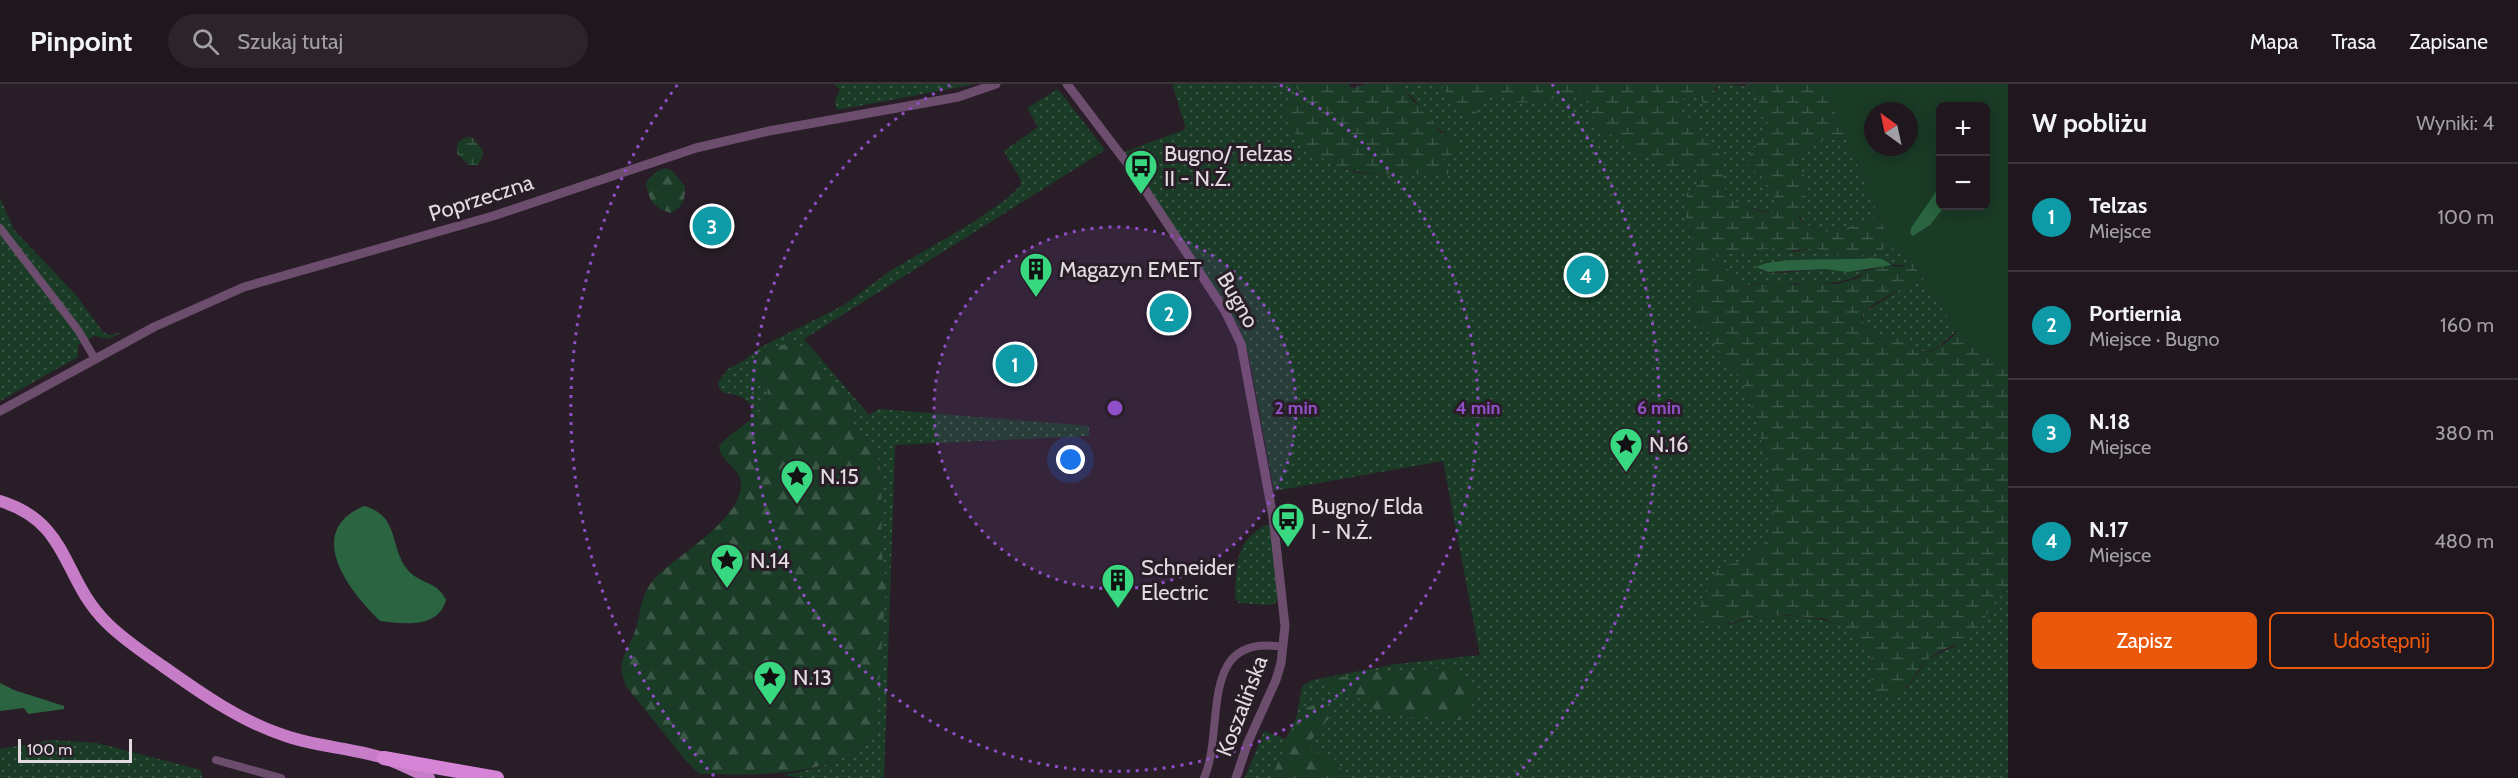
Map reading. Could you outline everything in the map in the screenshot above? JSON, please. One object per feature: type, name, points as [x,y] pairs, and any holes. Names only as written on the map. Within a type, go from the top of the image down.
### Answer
[{"type":"highway","points":[[0,501],[31,514],[46,529],[60,545],[88,600],[105,621],[126,640],[196,689],[241,716],[285,736],[384,758],[496,778]]},
{"type":"highway","points":[[384,758],[429,778]]},
{"type":"street","name":"Poprzeczna","points":[[0,411],[95,358],[189,310],[232,291],[493,216],[659,158],[769,131],[958,97],[996,84]]},
{"type":"street","name":"Bugno","points":[[1067,84],[1130,167],[1225,311],[1241,344],[1278,553],[1285,611],[1283,647]]},
{"type":"street","points":[[0,228],[78,330],[95,358]]},
{"type":"street","points":[[1204,778],[1213,746],[1218,689],[1229,662],[1239,652],[1255,646],[1283,647]]},
{"type":"street","name":"Koszalińska","points":[[1236,778],[1248,742],[1271,696],[1281,663],[1283,647]]},
{"type":"street","points":[[216,760],[281,778]]},
{"type":"green space","points":[[834,84],[976,84],[837,110],[835,100],[840,90]]},
{"type":"green space","points":[[1172,84],[1294,84],[1332,164],[1357,173],[1450,174],[1442,163],[1444,157],[1450,154],[1453,140],[1437,127],[1410,95],[1393,84],[1441,84],[1451,102],[1478,123],[1476,104],[1485,95],[1493,93],[1531,103],[1582,93],[1596,124],[1664,166],[1682,168],[1695,166],[1702,172],[1697,185],[1687,193],[1684,212],[1692,234],[1695,272],[1693,314],[1745,387],[1770,468],[1774,509],[1771,532],[1760,549],[1744,561],[1724,565],[1717,571],[1697,613],[1728,624],[1772,615],[1800,616],[1830,622],[1854,633],[1867,646],[1870,654],[1871,678],[1907,688],[1928,659],[1953,647],[1972,633],[1992,603],[2008,590],[2008,778],[1245,778],[1264,731],[1286,739],[1297,715],[1302,686],[1312,680],[1397,664],[1480,655],[1443,461],[1274,491],[1250,361],[1239,327],[1124,152],[1186,129]]},
{"type":"green space","points":[[1294,84],[1348,84],[1352,88],[1366,84],[1393,84],[1402,88],[1427,112],[1440,132],[1453,140],[1457,146],[1456,153],[1444,157],[1442,163],[1452,174],[1377,174],[1335,165],[1316,154],[1298,137],[1281,114],[1299,92]]},
{"type":"green space","points":[[1441,84],[1718,84],[1715,88],[1714,101],[1705,105],[1696,92],[1684,96],[1680,110],[1696,122],[1700,138],[1711,141],[1713,148],[1723,160],[1723,184],[1730,197],[1751,208],[1773,213],[1777,208],[1774,195],[1768,190],[1761,175],[1749,167],[1748,158],[1766,131],[1767,125],[1759,115],[1760,105],[1757,97],[1744,84],[1847,84],[1858,136],[1814,142],[1803,149],[1798,165],[1804,175],[1806,200],[1798,210],[1799,218],[1818,230],[1835,231],[1872,219],[1877,202],[1895,245],[1856,257],[1845,258],[1826,250],[1811,248],[1788,251],[1774,248],[1721,255],[1713,260],[1714,263],[1727,268],[1741,287],[1782,281],[1794,285],[1838,284],[1886,265],[1901,267],[1914,254],[1923,276],[1867,309],[1861,316],[1868,329],[1874,333],[1908,339],[1912,349],[1926,352],[1938,348],[1962,326],[1984,295],[2008,253],[2008,590],[1997,600],[1972,634],[1932,656],[1907,686],[1887,696],[1875,692],[1871,678],[1871,658],[1864,643],[1854,634],[1826,619],[1787,615],[1757,616],[1711,628],[1701,622],[1697,613],[1717,570],[1724,565],[1744,561],[1760,549],[1771,532],[1774,509],[1770,468],[1745,387],[1693,314],[1695,272],[1692,234],[1684,212],[1687,193],[1697,185],[1702,172],[1695,166],[1682,168],[1664,166],[1626,146],[1596,124],[1582,93],[1531,103],[1517,102],[1494,93],[1485,95],[1476,104],[1478,124],[1451,102]]},
{"type":"green space","points":[[1718,84],[1743,86],[1755,92],[1758,97],[1759,115],[1767,125],[1766,131],[1748,158],[1749,167],[1761,175],[1768,190],[1774,194],[1777,208],[1773,213],[1744,206],[1731,199],[1723,186],[1718,154],[1706,139],[1700,139],[1696,122],[1684,115],[1680,109],[1684,96],[1690,92],[1714,96]]},
{"type":"green space","points":[[1823,84],[2008,84],[2008,372],[1963,340],[1912,262],[1892,248]]},
{"type":"green space","points":[[1876,84],[1903,102],[1871,102]]},
{"type":"green space","points":[[1058,89],[1105,150],[804,339],[869,415],[879,409],[1089,426],[1089,436],[895,445],[884,778],[805,778],[782,775],[826,764],[866,744],[881,646],[886,585],[881,547],[882,505],[879,458],[874,447],[853,424],[852,409],[846,395],[833,380],[779,345],[765,351],[755,359],[759,379],[767,385],[767,390],[766,400],[761,409],[750,420],[752,406],[739,396],[723,393],[718,382],[728,369],[745,360],[761,347],[844,305],[890,271],[972,223],[1008,198],[1021,185],[1021,180],[1004,151],[1038,127],[1027,108]]},
{"type":"green space","points":[[1918,121],[1936,174],[1936,192],[1924,209],[1989,210],[1967,321],[1937,348],[1926,352],[1912,349],[1908,339],[1877,334],[1866,327],[1862,321],[1863,313],[1922,276],[1907,263],[1894,265],[1871,258],[1769,263],[1761,270],[1776,273],[1822,269],[1869,270],[1853,278],[1837,282],[1774,283],[1741,287],[1727,268],[1714,263],[1712,259],[1721,255],[1774,248],[1794,252],[1811,248],[1826,250],[1845,258],[1856,257],[1882,248],[1877,202],[1872,219],[1829,233],[1805,223],[1797,210],[1806,200],[1804,175],[1798,165],[1803,149],[1814,142],[1857,136],[1864,141],[1864,156],[1918,156]]},
{"type":"green space","points":[[467,137],[473,138],[483,151],[478,165],[469,165],[457,154],[458,142]]},
{"type":"green space","points":[[665,168],[672,171],[685,186],[682,203],[670,213],[652,202],[646,182],[656,172]]},
{"type":"green space","points":[[1995,178],[1990,204],[1990,194]]},
{"type":"green space","points":[[0,198],[14,230],[76,295],[103,332],[110,335],[123,332],[108,339],[94,336],[78,345],[78,357],[0,401]]},
{"type":"green space","points":[[723,211],[733,216],[725,230],[709,235],[699,230],[707,216]]},
{"type":"green space","points":[[794,343],[809,351],[846,395],[852,409],[853,424],[874,447],[879,458],[882,505],[881,547],[886,585],[876,725],[864,745],[828,764],[764,774],[700,774],[687,762],[626,686],[622,670],[623,659],[636,628],[642,601],[652,582],[718,526],[738,499],[740,479],[723,457],[719,446],[751,420],[764,405],[767,385],[751,368],[754,362],[768,350]]},
{"type":"green space","points":[[1265,525],[1270,526],[1278,601],[1271,605],[1239,603],[1235,598],[1235,592],[1240,554],[1248,539]]},
{"type":"green space","points":[[1455,668],[1472,680],[1476,696],[1468,714],[1460,720],[1443,721],[1380,713],[1358,698],[1327,686],[1325,683],[1330,679],[1372,672]]},
{"type":"green space","points":[[1320,702],[1325,703],[1334,711],[1314,736],[1311,747],[1314,751],[1336,760],[1341,769],[1342,778],[1271,778],[1303,709]]},
{"type":"green space","points":[[53,740],[97,743],[201,770],[202,778],[0,778],[0,749]]},
{"type":"shaded area","points":[[1936,192],[1936,210],[1942,210],[1930,225],[1913,236],[1910,233],[1911,228]]},
{"type":"shaded area","points":[[1882,259],[1892,265],[1848,272],[1824,269],[1768,272],[1756,267],[1778,261]]},
{"type":"shaded area","points":[[364,506],[375,511],[389,524],[401,560],[411,574],[433,585],[446,600],[436,616],[428,620],[409,623],[380,621],[345,578],[334,546],[336,531],[346,517]]},
{"type":"shaded area","points":[[0,683],[14,690],[64,706],[64,709],[28,714],[24,708],[0,711]]},
{"type":"place","name":"Bugno/ Telzas II - N.Ż.","points":[[1141,195]]},
{"type":"place","name":"N.18","points":[[712,226]]},
{"type":"place","name":"N.17","points":[[1586,275]]},
{"type":"place","name":"Magazyn EMET","points":[[1036,298]]},
{"type":"place","name":"Portiernia","points":[[1169,313]]},
{"type":"place","name":"Telzas","points":[[1015,364]]},
{"type":"place","name":"N.16","points":[[1626,473]]},
{"type":"place","name":"N.15","points":[[797,505]]},
{"type":"place","name":"Bugno/ Elda I - N.Ż.","points":[[1288,548]]},
{"type":"place","name":"N.14","points":[[727,589]]},
{"type":"place","name":"Schneider Electric","points":[[1118,609]]},
{"type":"place","name":"N.13","points":[[770,706]]}]
